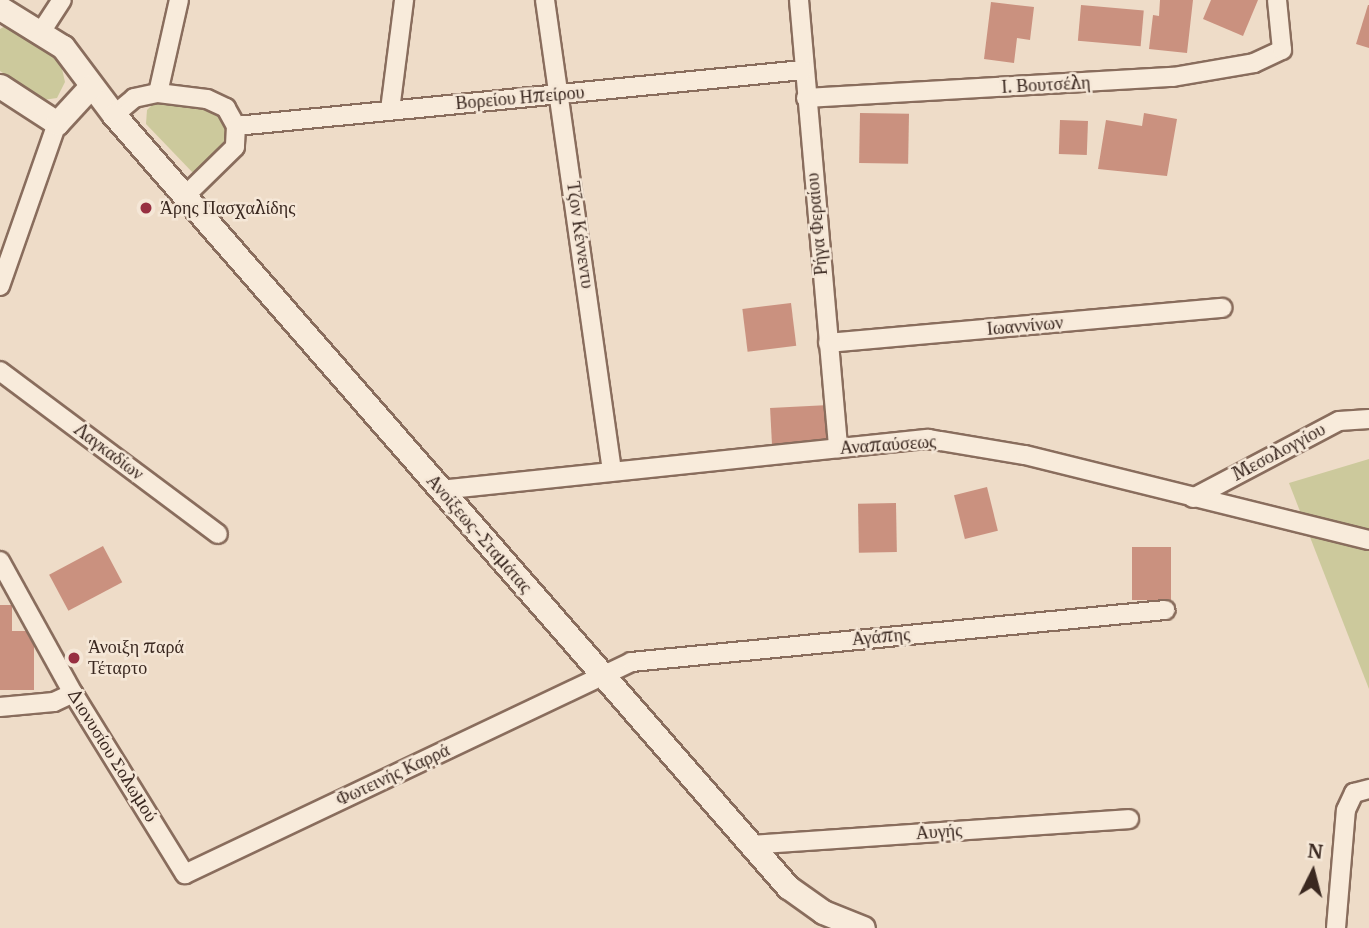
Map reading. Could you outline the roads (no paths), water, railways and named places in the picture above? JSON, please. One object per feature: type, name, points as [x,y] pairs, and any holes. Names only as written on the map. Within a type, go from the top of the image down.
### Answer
[{"type":"street","points":[[41,32],[62,0]]},
{"type":"street","points":[[158,93],[179,0]]},
{"type":"street","points":[[390,110],[404,0]]},
{"type":"street","name":"Τζον Κέννεντυ","points":[[545,0],[561,94],[612,471]]},
{"type":"street","name":"Ρήγα Φεραίου","points":[[799,0],[838,448]]},
{"type":"street","name":"Ι. Βουτσέλη","points":[[806,98],[1173,78],[1254,63],[1282,50],[1277,0]]},
{"type":"street","name":"Ανοίξεως-Σταμάτας","points":[[0,8],[63,47],[114,115],[788,887],[823,912],[863,928]]},
{"type":"street","name":"Βορείου Ηπείρου","points":[[236,126],[803,70]]},
{"type":"street","points":[[0,86],[57,123]]},
{"type":"street","points":[[0,286],[57,123],[91,86]]},
{"type":"street","points":[[114,115],[134,98],[158,93],[217,102],[236,126],[230,156],[185,196]]},
{"type":"street","name":"Ιωαννίνων","points":[[828,343],[1222,308]]},
{"type":"street","name":"Λαγκαδίων","points":[[0,371],[218,534]]},
{"type":"street","name":"Μεσολογγίου","points":[[1193,498],[1339,421],[1369,419]]},
{"type":"street","name":"Αναπαύσεως","points":[[440,490],[928,439],[968,442],[1369,540]]},
{"type":"street","name":"Διονυσίου Σολωμού","points":[[0,561],[73,693],[185,874]]},
{"type":"street","name":"Αγάπης","points":[[600,674],[631,662],[1165,610]]},
{"type":"street","name":"Φωτεινής Καρρά","points":[[185,874],[600,674]]},
{"type":"street","points":[[0,707],[54,702],[73,693]]},
{"type":"street","points":[[1336,928],[1346,810],[1354,793],[1369,789]]},
{"type":"street","name":"Αυγής","points":[[749,845],[1129,819]]},
{"type":"place","name":"Άρης Πασχαλίδης","points":[[146,208]]},
{"type":"place","name":"Άνοιξη παρά Τέταρτο","points":[[74,658]]}]
